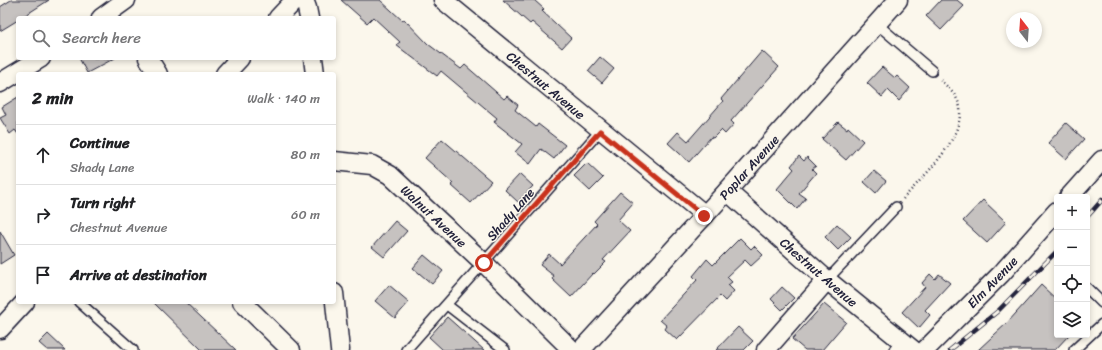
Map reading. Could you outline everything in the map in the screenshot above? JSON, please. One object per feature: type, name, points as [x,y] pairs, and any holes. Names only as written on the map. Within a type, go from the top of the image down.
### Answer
[{"type":"street","points":[[280,16],[295,0]]},
{"type":"street","points":[[304,0],[308,8],[309,16]]},
{"type":"street","name":"Chestnut Avenue","points":[[443,0],[704,216]]},
{"type":"street","name":"Poplar Avenue","points":[[581,350],[727,191],[898,0]]},
{"type":"street","points":[[18,72],[38,60]]},
{"type":"street","points":[[149,60],[157,72]]},
{"type":"street","points":[[227,72],[238,60]]},
{"type":"street","points":[[313,60],[315,72]]},
{"type":"street","points":[[0,83],[16,73]]},
{"type":"street","points":[[1072,194],[1102,160]]},
{"type":"street","name":"Walnut Avenue","points":[[336,161],[372,165],[390,175],[484,263],[572,350]]},
{"type":"street","name":"Chestnut Avenue","points":[[727,191],[903,347]]},
{"type":"street","name":"Elm Avenue","points":[[925,350],[1001,274],[1054,214]]},
{"type":"street","points":[[766,350],[827,280]]},
{"type":"street","points":[[0,329],[23,304]]},
{"type":"street","points":[[244,304],[291,350]]},
{"type":"street","points":[[335,304],[340,350]]},
{"type":"lane","points":[[877,24],[932,71]]},
{"type":"lane","name":"Shady Lane","points":[[406,350],[600,131]]},
{"type":"lane","points":[[827,280],[896,207]]},
{"type":"lane","points":[[1090,291],[1102,303]]},
{"type":"lane","points":[[81,304],[133,350]]},
{"type":"lane","points":[[447,305],[505,350]]},
{"type":"lane","points":[[1074,350],[1102,324]]},
{"type":"path","points":[[896,207],[945,151],[959,127],[960,107],[954,92],[932,71]]},
{"type":"building","points":[[11,0],[49,0],[24,16],[16,16],[16,21],[0,31],[0,7]]},
{"type":"building","points":[[341,0],[380,0],[403,21],[404,19],[428,44],[461,69],[465,65],[504,99],[507,96],[518,105],[515,110],[536,127],[538,124],[565,145],[554,159],[541,149],[530,164],[515,152],[522,144],[494,122],[497,118],[441,71],[437,76],[396,45],[400,42],[373,17],[367,23]]},
{"type":"building","points":[[503,0],[534,0],[544,9],[542,11],[571,38],[562,48],[532,22],[530,24]]},
{"type":"building","points":[[941,0],[957,0],[964,6],[941,30],[926,16]]},
{"type":"building","points":[[762,51],[779,67],[731,121],[734,124],[725,134],[721,130],[713,138],[711,137],[689,162],[668,143],[678,132],[688,141],[723,101],[721,99]]},
{"type":"building","points":[[600,57],[614,69],[602,83],[588,71]]},
{"type":"building","points":[[80,60],[111,60],[89,72],[86,72]]},
{"type":"building","points":[[882,67],[895,78],[897,76],[910,88],[899,101],[888,90],[882,97],[867,83]]},
{"type":"building","points":[[16,98],[16,131],[15,130],[10,134],[0,118],[6,115],[2,107]]},
{"type":"building","points":[[838,122],[847,129],[848,127],[863,141],[846,160],[822,139]]},
{"type":"building","points":[[1066,123],[1084,139],[1066,159],[1048,143]]},
{"type":"building","points":[[442,139],[491,181],[471,203],[451,185],[453,183],[425,158]]},
{"type":"building","points":[[799,156],[804,161],[807,157],[816,166],[812,169],[816,173],[799,193],[806,198],[797,209],[777,189],[794,169],[791,166]]},
{"type":"building","points":[[587,163],[603,178],[590,191],[574,176]]},
{"type":"building","points":[[874,171],[886,181],[876,193],[864,182]]},
{"type":"building","points":[[520,174],[533,186],[518,202],[505,190]]},
{"type":"building","points":[[620,192],[633,203],[618,220],[630,231],[603,260],[606,262],[594,274],[593,273],[571,297],[552,279],[554,276],[540,265],[549,254],[560,264],[597,224],[594,221]]},
{"type":"building","points":[[983,200],[1006,222],[987,243],[963,221]]},
{"type":"building","points":[[395,221],[407,231],[384,257],[372,247]]},
{"type":"building","points":[[837,224],[851,237],[838,250],[825,237]]},
{"type":"building","points":[[0,231],[14,255],[0,264]]},
{"type":"building","points":[[740,238],[751,249],[754,246],[763,255],[751,266],[745,260],[727,277],[732,282],[728,285],[734,291],[725,301],[720,296],[677,340],[665,329],[667,326],[660,320],[697,280],[693,276],[707,259],[713,265]]},
{"type":"building","points":[[424,255],[443,271],[432,284],[413,268]]},
{"type":"building","points":[[930,274],[935,279],[939,274],[950,283],[925,310],[930,315],[919,328],[902,312],[925,287],[922,283]]},
{"type":"building","points":[[389,285],[409,302],[395,318],[375,301]]},
{"type":"building","points":[[1041,285],[1054,297],[1054,338],[1066,338],[1055,350],[978,350],[1008,322]]},
{"type":"building","points":[[782,287],[794,298],[782,310],[771,299]]},
{"type":"building","points":[[155,304],[187,304],[236,350],[202,350]]},
{"type":"building","points":[[824,304],[846,322],[822,350],[805,350],[792,339]]},
{"type":"building","points":[[447,317],[484,350],[443,350],[429,337]]},
{"type":"building","points":[[738,327],[753,341],[744,350],[716,350]]},
{"type":"building","points":[[48,334],[65,350],[47,350],[39,343]]},
{"type":"railway","points":[[1090,214],[1102,200]]},
{"type":"railway","points":[[950,350],[998,311],[1054,254]]},
{"type":"route","points":[[484,263],[600,131],[704,216]]}]
